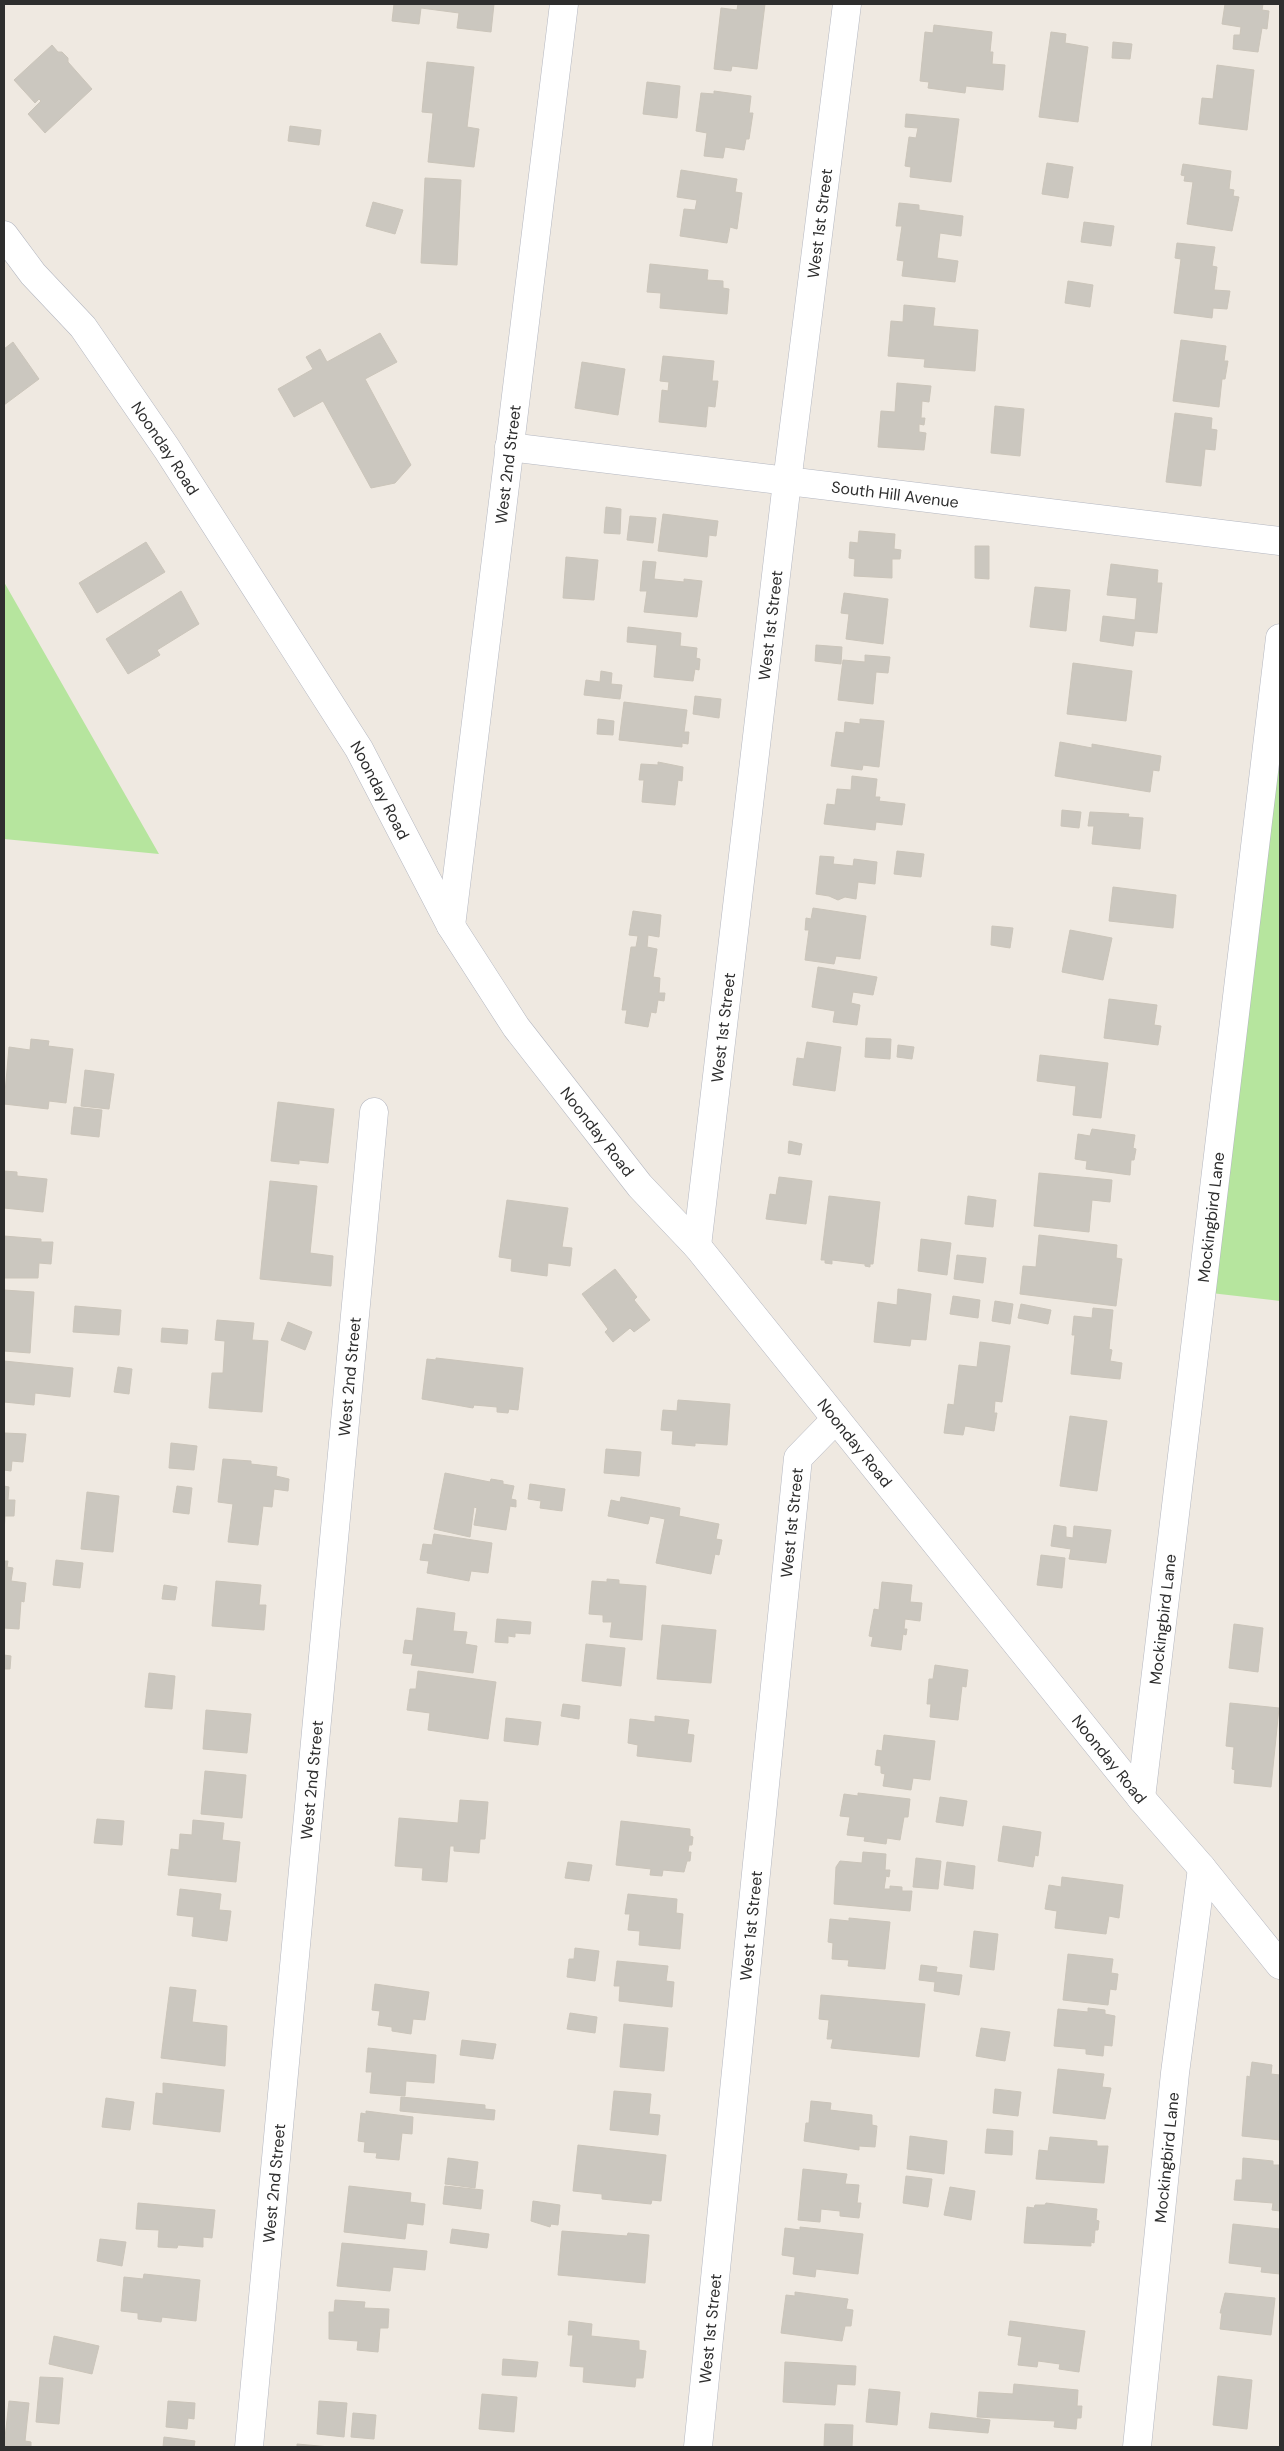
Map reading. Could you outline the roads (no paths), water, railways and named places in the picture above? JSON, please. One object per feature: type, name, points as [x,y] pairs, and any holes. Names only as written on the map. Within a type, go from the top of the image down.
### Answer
[{"type":"street","name":"West 2nd Street","points":[[451,926],[564,4]]},
{"type":"street","name":"West 1st Street","points":[[697,1246],[787,482],[847,4]]},
{"type":"street","name":"Noonday Road","points":[[4,235],[32,274],[83,327],[167,449],[359,749],[451,926],[516,1027],[640,1186],[697,1246],[1141,1798],[1202,1868],[1280,1965]]},
{"type":"street","name":"South Hill Avenue","points":[[509,447],[1280,541]]},
{"type":"street","name":"Mockingbird Lane","points":[[1141,1798],[1280,638]]},
{"type":"street","name":"West 2nd Street","points":[[248,2447],[374,1112]]},
{"type":"street","name":"West 1st Street","points":[[698,2447],[798,1458],[836,1419]]},
{"type":"street","name":"Mockingbird Lane","points":[[1137,2447],[1175,2073],[1202,1868]]}]
